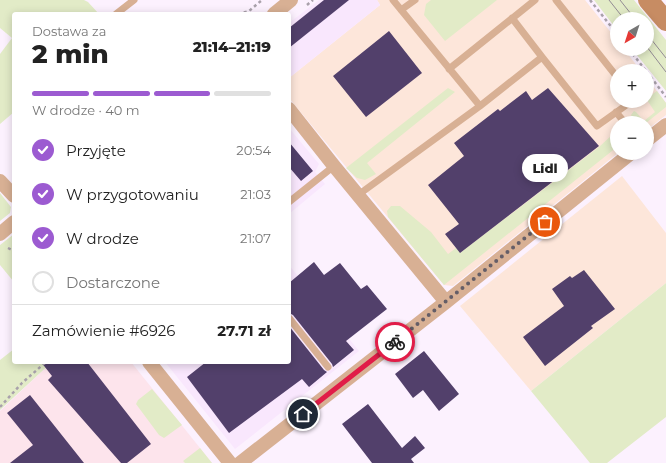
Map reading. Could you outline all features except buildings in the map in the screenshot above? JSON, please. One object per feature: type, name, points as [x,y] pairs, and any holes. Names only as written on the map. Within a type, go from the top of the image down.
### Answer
[{"type":"street","points":[[276,12],[291,0]]},
{"type":"street","points":[[648,0],[666,21]]},
{"type":"street","points":[[291,112],[446,302]]},
{"type":"street","points":[[654,134],[666,125]]},
{"type":"street","points":[[240,463],[446,302],[622,160]]},
{"type":"street","points":[[0,181],[12,194]]},
{"type":"street","points":[[0,234],[12,224]]},
{"type":"street","points":[[151,364],[230,463]]},
{"type":"lane","points":[[119,12],[134,0]]},
{"type":"lane","points":[[393,0],[480,106]]},
{"type":"lane","points":[[401,10],[415,0]]},
{"type":"lane","points":[[449,69],[535,0]]},
{"type":"lane","points":[[556,0],[610,68]]},
{"type":"lane","points":[[512,18],[597,126],[622,108]]},
{"type":"lane","points":[[358,195],[480,106],[542,57]]},
{"type":"lane","points":[[616,112],[619,116]]},
{"type":"lane","points":[[291,200],[334,166]]},
{"type":"lane","points":[[291,321],[328,367]]},
{"type":"path","points":[[245,12],[249,11],[262,0]]},
{"type":"path","points":[[590,0],[610,25]]},
{"type":"path","points":[[654,82],[666,96]]},
{"type":"path","points":[[0,407],[44,364]]},
{"type":"shaded area","points":[[319,0],[377,0],[380,5],[291,76],[291,21]]},
{"type":"shaded area","points":[[377,0],[585,0],[610,31],[610,56],[629,56],[636,64],[610,64],[610,108],[654,108],[654,87],[666,103],[666,115],[654,124],[654,116],[610,116],[610,159],[453,286],[444,285],[291,100],[291,76],[380,5]]},
{"type":"shaded area","points":[[291,130],[319,164],[315,172],[325,184],[291,212]]},
{"type":"shaded area","points":[[622,176],[666,233],[666,283],[531,391],[460,306]]},
{"type":"shaded area","points":[[291,267],[359,351],[235,449],[167,364],[291,364]]},
{"type":"shaded area","points":[[50,364],[133,364],[212,463],[0,463],[0,411]]},
{"type":"green space","points":[[0,0],[84,0],[88,2],[97,12],[12,12],[12,38],[0,28]]},
{"type":"green space","points":[[431,0],[497,0],[445,41],[424,15],[426,4]]},
{"type":"green space","points":[[594,0],[634,0],[644,12],[610,12],[610,21]]},
{"type":"green space","points":[[654,25],[666,40],[666,91],[654,76],[654,64],[644,64],[638,56],[654,56]]},
{"type":"green space","points":[[12,38],[12,114],[0,124],[0,54]]},
{"type":"green space","points":[[448,88],[455,92],[367,163],[376,174],[365,180],[357,178],[346,168]]},
{"type":"green space","points":[[657,91],[666,103],[666,107],[654,117],[650,116],[655,112],[652,108],[654,108],[654,93]]},
{"type":"green space","points":[[634,111],[640,116],[632,116]]},
{"type":"green space","points":[[610,137],[610,153],[444,285],[388,217],[387,211],[391,206],[400,206],[431,232],[448,254],[456,248],[460,253],[599,147]]},
{"type":"green space","points":[[0,193],[11,207],[10,213],[0,221]]},
{"type":"green space","points":[[12,236],[12,280],[0,265],[0,245]]},
{"type":"green space","points":[[666,283],[666,417],[607,463],[590,463],[531,391]]},
{"type":"green space","points":[[12,351],[12,364],[50,364],[0,410],[0,360]]},
{"type":"green space","points":[[152,389],[182,425],[164,438],[159,435],[136,404],[138,400]]},
{"type":"green space","points":[[200,448],[212,463],[185,463],[183,461]]},
{"type":"tram line","points":[[609,0],[618,12]]},
{"type":"tram line","points":[[620,0],[629,12]]},
{"type":"tram line","points":[[654,43],[666,58]]},
{"type":"tram line","points":[[654,56],[666,72]]},
{"type":"way so far","points":[[395,342],[545,222]]},
{"type":"place","name":"Lidl","points":[[545,222]]},
{"type":"route","points":[[303,414],[395,342]]}]
